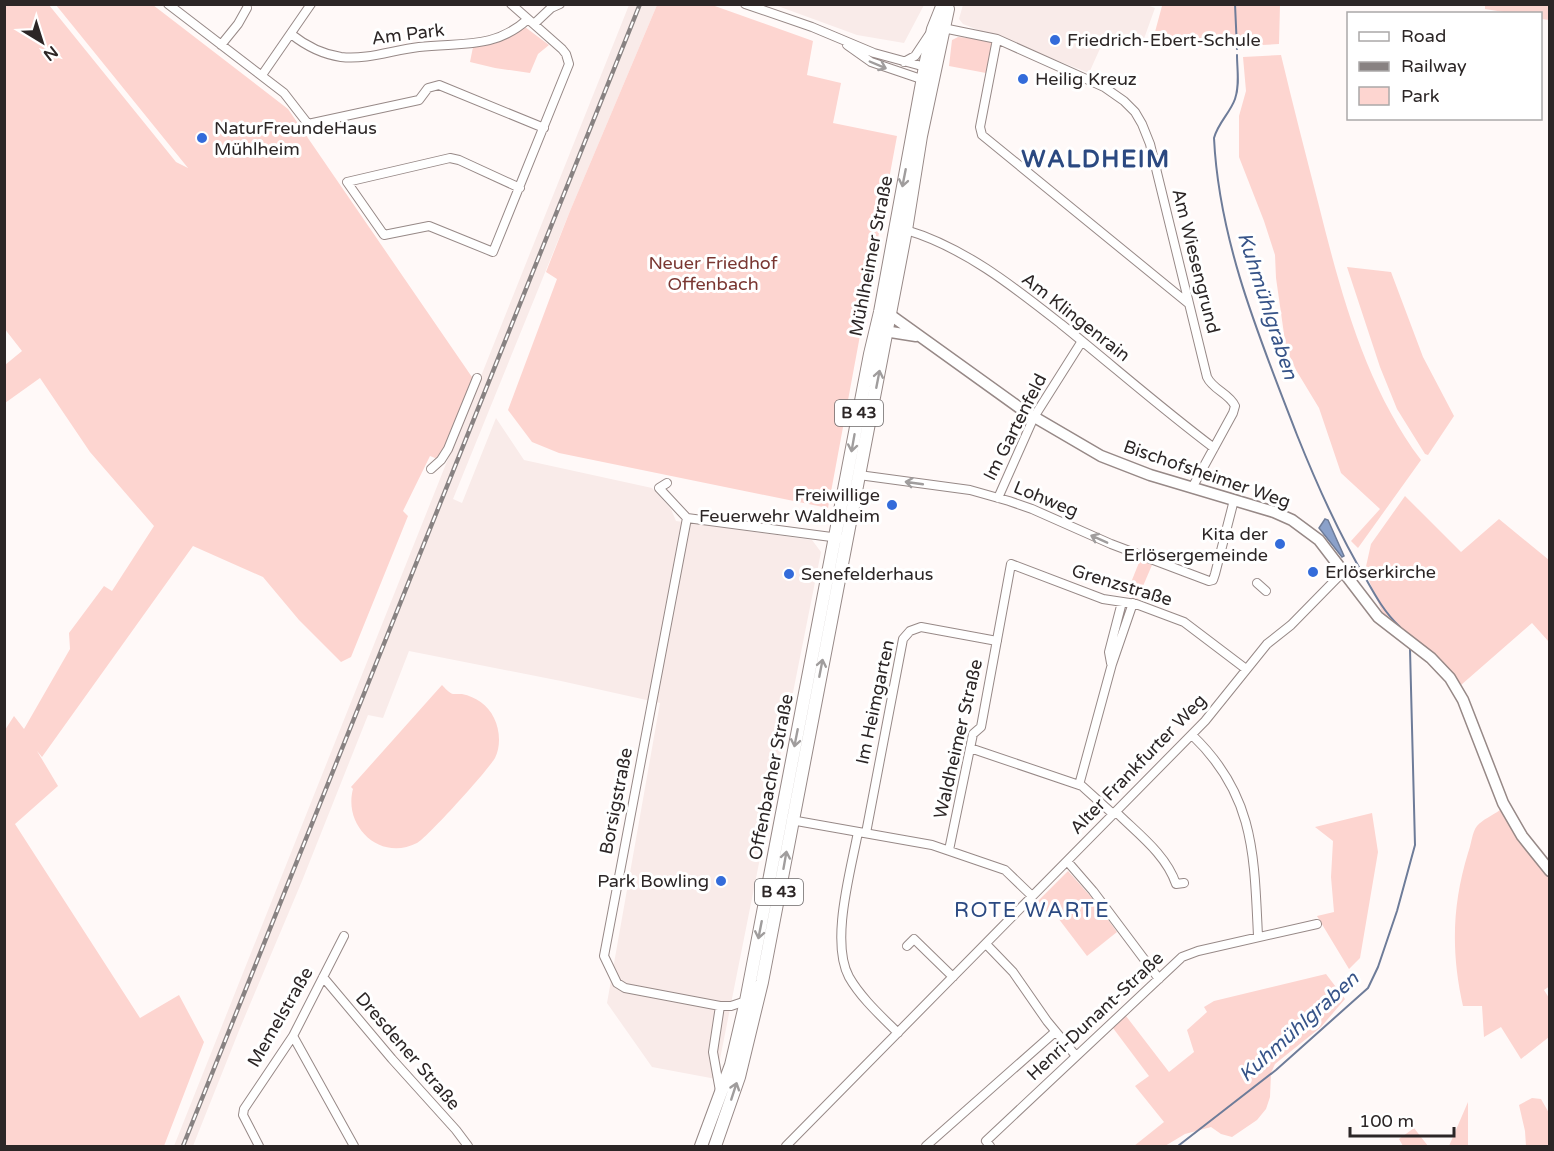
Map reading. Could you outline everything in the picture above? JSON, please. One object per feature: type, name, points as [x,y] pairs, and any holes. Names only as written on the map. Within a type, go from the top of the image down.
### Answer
[{"type":"main road","name":"Mühlheimer Straße","points":[[885,313],[943,4]]},
{"type":"main road","name":"Mühlheimer Straße","points":[[938,29],[949,4]]},
{"type":"main road","name":"Mühlheimer Straße","points":[[845,515],[859,475],[881,330],[906,230],[929,75]]},
{"type":"main road","name":"Mühlheimer Straße","points":[[845,515],[872,344],[881,330]]},
{"type":"main road","name":"Offenbacher Straße","points":[[701,1146],[721,1096],[736,1046],[845,515]]},
{"type":"main road","name":"Offenbacher Straße","points":[[715,1146],[739,1077],[752,1028],[840,538]]},
{"type":"street","points":[[168,4],[284,93],[308,124],[419,100],[428,88],[439,85],[544,128]]},
{"type":"street","points":[[262,75],[311,4]]},
{"type":"street","points":[[511,4],[562,49],[568,58],[568,69],[520,188],[492,252],[429,226],[384,235],[347,182],[450,158],[520,188]]},
{"type":"street","points":[[745,4],[904,62],[929,75]]},
{"type":"street","name":"Am Park","points":[[291,34],[318,51],[332,56],[354,57],[418,47],[483,42],[510,32],[554,6]]},
{"type":"street","points":[[221,45],[238,24],[247,8]]},
{"type":"street","points":[[904,62],[915,56],[938,29]]},
{"type":"street","name":"Am Wiesengrund","points":[[938,29],[997,39],[1104,87],[1124,101],[1139,117],[1150,144],[1208,380],[1230,398],[1234,406],[1233,413],[1214,448]]},
{"type":"street","points":[[839,39],[872,62],[929,75]]},
{"type":"street","points":[[997,39],[980,126],[982,135],[1189,304]]},
{"type":"street","name":"Am Klingenrain","points":[[906,230],[948,246],[1023,295],[1214,448]]},
{"type":"street","name":"Bischofsheimer Weg","points":[[885,313],[1034,417],[1101,456],[1192,488],[1274,512],[1292,520],[1319,540],[1378,617],[1436,663],[1457,687],[1503,803],[1522,836],[1550,871]]},
{"type":"street","name":"Bischofsheimer Weg","points":[[881,330],[920,337]]},
{"type":"street","name":"Im Gartenfeld","points":[[998,498],[1034,417],[1082,341]]},
{"type":"street","points":[[431,469],[441,460],[448,448],[477,378]]},
{"type":"street","points":[[1192,488],[1214,448]]},
{"type":"street","name":"Lohweg","points":[[859,475],[970,490],[998,498],[1032,509],[1111,544],[1206,580],[1213,580],[1234,500]]},
{"type":"street","points":[[667,483],[659,488],[687,518],[840,538]]},
{"type":"street","name":"Borsigstraße","points":[[687,518],[604,956],[617,983],[625,988],[720,1006],[731,1006],[746,1001]]},
{"type":"street","name":"Grenzstraße","points":[[1011,564],[1102,598],[1133,603],[1184,622],[1246,669]]},
{"type":"street","name":"Waldheimer Straße","points":[[949,850],[973,734],[981,727],[1011,564]]},
{"type":"street","name":"Alter Frankfurter Weg","points":[[786,1146],[1192,735],[1270,641],[1291,625],[1344,571]]},
{"type":"street","points":[[1257,583],[1266,591]]},
{"type":"street","points":[[1112,664],[1109,652],[1122,602]]},
{"type":"street","points":[[1079,785],[1112,664],[1133,603]]},
{"type":"street","name":"Im Heimgarten","points":[[898,1033],[855,986],[847,973],[843,958],[842,920],[903,639],[910,631],[921,627],[997,641]]},
{"type":"street","points":[[1192,735],[1214,757],[1225,773],[1245,816],[1254,859],[1258,936]]},
{"type":"street","points":[[970,748],[1086,788],[1161,857],[1176,884],[1184,883]]},
{"type":"street","points":[[791,820],[949,850],[1005,870],[1032,896]]},
{"type":"street","points":[[1067,861],[1093,891],[1159,979]]},
{"type":"street","name":"Henri-Dunant-Straße","points":[[990,1146],[986,1142],[1180,959],[1188,954],[1258,936],[1317,924]]},
{"type":"street","name":"Memelstraße","points":[[259,1146],[243,1113],[293,1036],[344,936]]},
{"type":"street","points":[[907,946],[914,939],[953,977]]},
{"type":"street","points":[[986,944],[1013,972],[1055,1032],[1076,1056]]},
{"type":"street","name":"Dresdener Straße","points":[[323,977],[468,1146]]},
{"type":"street","points":[[720,1006],[713,1052],[721,1096]]},
{"type":"street","points":[[926,1146],[1055,1032]]},
{"type":"street","points":[[293,1036],[354,1146]]},
{"type":"shaded area","name":"Friedrich-Ebert-Schule","points":[[1144,4],[1155,8],[1141,47],[1107,33],[1089,73],[963,24],[959,19],[963,5]]},
{"type":"shaded area","points":[[629,5],[657,5],[453,499],[462,503],[496,418],[524,460],[652,488],[671,509],[676,521],[812,540],[821,552],[716,1079],[652,1067],[607,1003],[660,703],[409,651],[383,718],[368,715],[193,1146],[174,1146]]},
{"type":"shaded area","points":[[775,5],[924,5],[904,43],[857,35]]},
{"type":"green space","points":[[5,5],[49,5],[176,162],[188,168],[56,5],[153,5],[288,109],[474,380],[442,456],[435,458],[430,456],[403,511],[408,516],[351,657],[341,662],[299,620],[263,577],[193,546],[42,757],[37,751],[58,786],[15,824],[140,1018],[179,995],[204,1042],[164,1146],[5,1146],[5,730],[14,716],[24,729],[70,649],[69,633],[104,586],[112,591],[154,526],[90,452],[40,378],[5,403],[5,365],[22,351],[4,328]]},
{"type":"green space","name":"Neuer Friedhof Offenbach","points":[[657,5],[712,5],[813,41],[807,75],[841,83],[833,123],[897,136],[828,508],[559,453],[532,442],[508,410],[557,279],[546,272]]},
{"type":"green space","points":[[1159,5],[1280,5],[1279,44],[1243,46],[1152,43],[1162,6]]},
{"type":"green space","points":[[1485,5],[1549,5],[1549,20],[1542,19],[1542,12],[1504,12],[1485,9]]},
{"type":"green space","points":[[525,27],[549,45],[538,54],[530,73],[470,62],[473,47],[511,36]]},
{"type":"green space","points":[[958,37],[993,40],[986,73],[949,66],[952,40]]},
{"type":"green space","points":[[1281,55],[1346,306],[1370,371],[1385,402],[1421,460],[1358,548],[1351,541],[1380,509],[1341,473],[1319,408],[1296,370],[1286,348],[1275,255],[1239,157],[1239,116],[1246,91],[1243,57]]},
{"type":"green space","points":[[1347,267],[1391,272],[1423,357],[1454,416],[1428,455],[1425,454],[1397,409],[1380,367]]},
{"type":"green space","points":[[1405,496],[1461,552],[1499,519],[1549,560],[1549,642],[1532,623],[1461,685],[1445,667],[1386,621],[1365,571],[1371,544]]},
{"type":"green space","points":[[1140,560],[1152,565],[1137,600],[1126,595]]},
{"type":"green space","points":[[442,685],[453,694],[462,694],[477,699],[491,713],[499,733],[495,758],[433,829],[417,843],[403,848],[390,848],[378,844],[367,837],[359,827],[351,803],[353,789],[351,787]]},
{"type":"green space","points":[[1500,810],[1549,876],[1550,986],[1544,990],[1549,998],[1549,1037],[1521,1059],[1501,1027],[1484,1037],[1482,1006],[1463,1006],[1456,967],[1456,910],[1473,835],[1479,824]]},
{"type":"green space","points":[[1372,813],[1378,852],[1360,958],[1349,969],[1317,916],[1334,912],[1331,877],[1333,841],[1315,827]]},
{"type":"green space","points":[[1068,871],[1092,898],[1117,932],[1087,956],[1055,914],[1052,917],[1037,902]]},
{"type":"green space","points":[[1326,974],[1345,999],[1321,1027],[1275,1064],[1271,1073],[1270,1097],[1266,1109],[1257,1120],[1232,1137],[1221,1134],[1211,1127],[1185,1134],[1165,1146],[1134,1146],[1164,1122],[1135,1086],[1149,1076],[1113,1028],[1126,1016],[1169,1072],[1194,1052],[1187,1030],[1207,1012],[1204,1007],[1214,1001]]},
{"type":"green space","points":[[1532,1098],[1541,1099],[1549,1113],[1549,1146],[1526,1146],[1519,1105]]},
{"type":"green space","points":[[1468,1102],[1468,1146],[1449,1146]]},
{"type":"green space","points":[[1414,1128],[1428,1146],[1403,1146],[1399,1139]]},
{"type":"water","points":[[1325,519],[1328,520],[1344,556],[1342,557],[1319,528]]},
{"type":"waterway","name":"Kuhmühlgraben","points":[[1235,4],[1237,49]]},
{"type":"waterway","name":"Kuhmühlgraben","points":[[1237,55],[1237,94],[1214,138],[1217,177],[1233,252],[1269,363],[1320,490],[1346,544],[1373,592],[1400,627]]},
{"type":"waterway","name":"Kuhmühlgraben","points":[[1178,1146],[1276,1070],[1368,988],[1378,967],[1397,911],[1415,845],[1410,649]]},
{"type":"railway","points":[[183,1146],[640,4]]},
{"type":"place","name":"Friedrich-Ebert-Schule","points":[[1055,40]]},
{"type":"place","name":"Heilig Kreuz","points":[[1023,79]]},
{"type":"place","name":"NaturFreundeHaus Mühlheim","points":[[202,138]]},
{"type":"place","name":"Freiwillige Feuerwehr Waldheim","points":[[892,505]]},
{"type":"place","name":"Kita der Erlösergemeinde","points":[[1280,544]]},
{"type":"place","name":"Erlöserkirche","points":[[1313,572]]},
{"type":"place","name":"Senefelderhaus","points":[[789,574]]},
{"type":"place","name":"Park Bowling","points":[[721,881]]},
{"type":"district","name":"WALDHEIM","points":[[1096,159]]},
{"type":"district","name":"ROTE WARTE","points":[[1032,910]]}]
